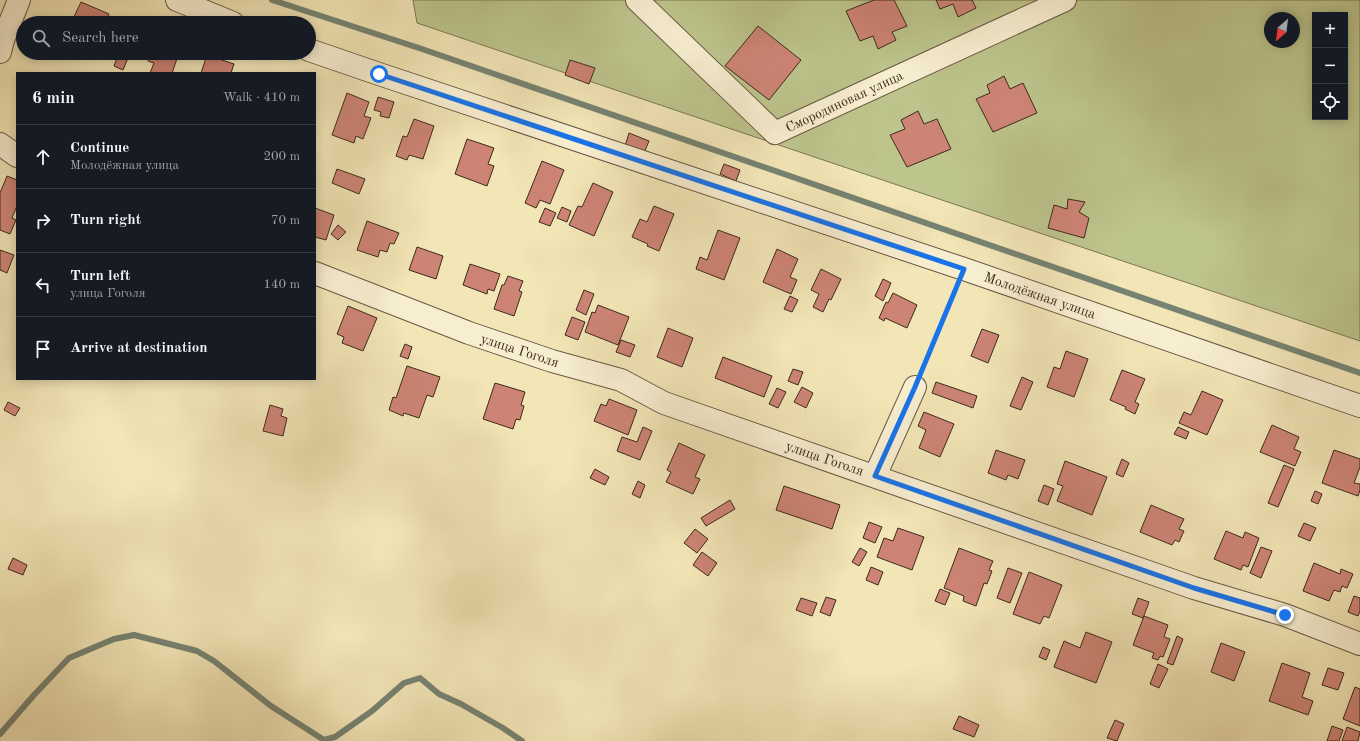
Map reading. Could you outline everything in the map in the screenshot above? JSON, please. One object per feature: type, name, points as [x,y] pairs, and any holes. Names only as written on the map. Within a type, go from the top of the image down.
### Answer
[{"type":"street","points":[[0,52],[3,40],[19,0]]},
{"type":"street","points":[[177,0],[216,16]]},
{"type":"street","name":"Смородиновая улица","points":[[637,0],[774,133],[1065,0]]},
{"type":"street","name":"Молодёжная улица","points":[[316,52],[964,269],[1360,406]]},
{"type":"street","points":[[0,144],[16,155]]},
{"type":"street","name":"улица Гоголя","points":[[316,273],[469,332],[552,361],[621,380],[664,403],[1194,588],[1285,615],[1360,644]]},
{"type":"street","points":[[875,476],[915,387]]},
{"type":"path","points":[[915,387],[964,269]]},
{"type":"green space","points":[[413,0],[1360,0],[1360,341],[417,23]]},
{"type":"building","points":[[874,0],[894,0],[907,26],[892,32],[896,40],[878,49],[873,36],[860,41],[846,11]]},
{"type":"building","points":[[936,0],[972,0],[976,8],[958,17],[953,4],[940,9]]},
{"type":"building","points":[[81,2],[109,14],[108,16],[74,16]]},
{"type":"building","points":[[758,26],[801,60],[769,100],[725,66]]},
{"type":"building","points":[[116,60],[127,60],[123,70],[114,66]]},
{"type":"building","points":[[177,60],[172,72],[150,72],[154,63],[148,61]]},
{"type":"building","points":[[205,60],[222,60],[234,64],[231,72],[201,72]]},
{"type":"building","points":[[570,60],[595,68],[589,84],[565,75]]},
{"type":"building","points":[[1004,76],[1010,89],[1023,83],[1037,113],[993,132],[976,99],[990,93],[987,85]]},
{"type":"building","points":[[347,93],[369,102],[364,116],[371,118],[363,139],[356,136],[354,143],[332,135]]},
{"type":"building","points":[[378,97],[394,102],[389,118],[380,116],[381,112],[374,110]]},
{"type":"building","points":[[918,111],[924,124],[937,119],[951,149],[907,167],[890,135],[905,129],[901,120]]},
{"type":"building","points":[[414,119],[434,126],[423,159],[409,155],[407,160],[396,156],[403,136],[407,137]]},
{"type":"building","points":[[629,133],[649,141],[644,153],[625,146]]},
{"type":"building","points":[[467,139],[494,148],[488,164],[494,166],[487,186],[455,174]]},
{"type":"building","points":[[542,161],[564,170],[550,204],[540,200],[536,208],[525,203]]},
{"type":"building","points":[[724,164],[740,170],[736,181],[720,174]]},
{"type":"building","points":[[337,169],[365,179],[359,194],[332,183]]},
{"type":"building","points":[[7,176],[16,180],[16,208],[12,218],[16,220],[10,234],[0,230],[0,193]]},
{"type":"building","points":[[593,183],[613,192],[594,236],[569,225],[578,206],[582,207]]},
{"type":"building","points":[[1068,199],[1085,202],[1079,212],[1089,218],[1084,238],[1048,228],[1054,205],[1067,209]]},
{"type":"building","points":[[654,206],[674,214],[659,251],[632,237],[640,219],[647,222]]},
{"type":"building","points":[[562,207],[571,211],[567,222],[557,218]]},
{"type":"building","points":[[316,208],[334,215],[326,240],[316,237]]},
{"type":"building","points":[[545,208],[556,213],[550,226],[539,222]]},
{"type":"building","points":[[367,221],[399,233],[394,244],[390,243],[387,252],[380,250],[378,257],[357,250]]},
{"type":"building","points":[[338,225],[346,232],[338,240],[331,234]]},
{"type":"building","points":[[718,230],[740,238],[724,280],[696,269],[700,257],[707,260]]},
{"type":"building","points":[[417,247],[443,256],[436,279],[409,270]]},
{"type":"building","points":[[777,249],[798,259],[790,277],[797,280],[791,294],[763,282]]},
{"type":"building","points":[[0,250],[14,255],[7,273],[0,270]]},
{"type":"building","points":[[470,264],[500,274],[494,291],[488,289],[487,294],[463,285]]},
{"type":"building","points":[[821,269],[841,279],[831,300],[829,299],[823,312],[813,307],[819,294],[811,290]]},
{"type":"building","points":[[508,276],[523,281],[519,291],[522,292],[514,316],[494,309],[502,285],[504,285]]},
{"type":"building","points":[[883,279],[891,283],[883,301],[875,296]]},
{"type":"building","points":[[584,290],[594,294],[586,315],[576,310]]},
{"type":"building","points":[[893,293],[917,305],[907,328],[885,318],[884,321],[879,318],[886,302],[888,303]]},
{"type":"building","points":[[790,296],[798,300],[792,312],[784,309]]},
{"type":"building","points":[[598,305],[629,317],[618,345],[585,332],[592,312],[595,313]]},
{"type":"building","points":[[348,306],[377,318],[363,351],[342,343],[344,337],[337,334]]},
{"type":"building","points":[[572,317],[585,322],[578,340],[565,335]]},
{"type":"building","points":[[668,328],[693,338],[682,367],[657,357]]},
{"type":"building","points":[[982,329],[999,335],[988,363],[971,356]]},
{"type":"building","points":[[621,340],[635,345],[630,357],[616,352]]},
{"type":"building","points":[[405,344],[412,347],[408,359],[400,356]]},
{"type":"building","points":[[1066,351],[1088,359],[1074,397],[1047,387],[1054,367],[1060,369]]},
{"type":"building","points":[[723,357],[772,376],[764,397],[715,378]]},
{"type":"building","points":[[407,366],[440,377],[433,397],[427,395],[419,418],[404,413],[403,416],[389,410],[393,397],[396,398]]},
{"type":"building","points":[[793,369],[803,372],[798,385],[788,381]]},
{"type":"building","points":[[1122,370],[1145,379],[1135,402],[1139,404],[1135,414],[1125,409],[1126,407],[1110,400]]},
{"type":"building","points":[[1022,377],[1033,382],[1021,410],[1010,406]]},
{"type":"building","points":[[936,382],[977,396],[973,408],[932,393]]},
{"type":"building","points":[[495,383],[525,392],[521,405],[524,406],[520,420],[516,419],[513,429],[483,419]]},
{"type":"building","points":[[802,387],[813,393],[806,408],[794,402]]},
{"type":"building","points":[[777,388],[786,392],[778,408],[769,404]]},
{"type":"building","points":[[1202,391],[1223,400],[1207,435],[1179,423],[1184,412],[1191,415]]},
{"type":"building","points":[[609,399],[637,410],[628,435],[594,421],[601,404],[606,406]]},
{"type":"building","points":[[8,402],[20,408],[15,416],[4,410]]},
{"type":"building","points":[[270,405],[283,409],[281,416],[287,418],[283,436],[263,431]]},
{"type":"building","points":[[924,412],[954,424],[940,457],[919,448],[926,430],[918,426]]},
{"type":"building","points":[[1272,425],[1299,437],[1294,449],[1301,452],[1295,466],[1260,452]]},
{"type":"building","points":[[643,427],[652,431],[640,460],[617,451],[622,437],[637,442]]},
{"type":"building","points":[[1178,427],[1189,432],[1186,439],[1174,434]]},
{"type":"building","points":[[679,443],[705,455],[695,477],[700,479],[693,494],[666,482],[671,472],[667,470]]},
{"type":"building","points":[[996,450],[1025,460],[1018,479],[1008,475],[1006,480],[988,473]]},
{"type":"building","points":[[1334,450],[1360,459],[1360,467],[1354,483],[1360,484],[1358,496],[1322,483]]},
{"type":"building","points":[[1122,459],[1129,463],[1123,477],[1116,474]]},
{"type":"building","points":[[1065,461],[1107,477],[1092,515],[1057,501],[1063,486],[1057,484]]},
{"type":"building","points":[[1284,465],[1294,469],[1278,507],[1268,503]]},
{"type":"building","points":[[595,469],[609,477],[605,485],[590,478]]},
{"type":"building","points":[[638,481],[645,485],[640,498],[632,494]]},
{"type":"building","points":[[1044,485],[1054,489],[1048,505],[1038,501]]},
{"type":"building","points":[[784,486],[840,505],[832,529],[776,510]]},
{"type":"building","points":[[1315,491],[1322,494],[1318,504],[1311,501]]},
{"type":"building","points":[[730,500],[735,509],[706,526],[701,518]]},
{"type":"building","points":[[1151,505],[1184,519],[1179,529],[1184,531],[1179,542],[1175,540],[1172,545],[1140,532]]},
{"type":"building","points":[[869,522],[882,527],[875,543],[863,538]]},
{"type":"building","points":[[1304,523],[1316,528],[1310,541],[1298,536]]},
{"type":"building","points":[[898,528],[924,537],[912,570],[877,557],[884,538],[893,541]]},
{"type":"building","points":[[695,529],[708,539],[697,553],[684,543]]},
{"type":"building","points":[[1226,531],[1243,538],[1245,532],[1259,538],[1248,567],[1243,565],[1241,570],[1214,559]]},
{"type":"building","points":[[1261,547],[1272,551],[1261,578],[1250,573]]},
{"type":"building","points":[[860,548],[867,552],[859,566],[852,562]]},
{"type":"building","points":[[959,548],[993,561],[989,570],[992,571],[987,584],[984,583],[976,606],[963,601],[964,596],[944,588]]},
{"type":"building","points":[[702,552],[717,563],[708,576],[693,565]]},
{"type":"building","points":[[13,558],[27,565],[23,575],[8,569]]},
{"type":"building","points":[[1314,563],[1340,574],[1341,569],[1353,574],[1347,588],[1342,586],[1340,592],[1334,590],[1329,601],[1303,591]]},
{"type":"building","points":[[871,567],[883,572],[878,585],[866,580]]},
{"type":"building","points":[[1008,568],[1022,573],[1010,603],[997,598]]},
{"type":"building","points":[[1029,572],[1062,585],[1049,618],[1044,616],[1040,624],[1013,614]]},
{"type":"building","points":[[940,589],[950,593],[945,605],[935,601]]},
{"type":"building","points":[[1354,596],[1360,598],[1360,611],[1358,616],[1348,612]]},
{"type":"building","points":[[826,597],[836,600],[830,616],[820,612]]},
{"type":"building","points":[[801,598],[817,603],[812,616],[796,610]]},
{"type":"building","points":[[1138,598],[1149,602],[1143,618],[1132,614]]},
{"type":"building","points":[[1144,616],[1168,625],[1164,637],[1170,639],[1163,657],[1160,656],[1158,660],[1152,658],[1154,653],[1133,645]]},
{"type":"building","points":[[1086,632],[1112,642],[1096,683],[1054,667],[1064,641],[1080,648]]},
{"type":"building","points":[[1177,636],[1183,639],[1173,665],[1167,663]]},
{"type":"building","points":[[1221,643],[1245,652],[1234,681],[1211,672]]},
{"type":"building","points":[[1043,647],[1050,650],[1046,660],[1039,657]]},
{"type":"building","points":[[1282,663],[1310,673],[1302,697],[1313,701],[1308,715],[1269,701]]},
{"type":"building","points":[[1158,664],[1168,669],[1159,688],[1150,684]]},
{"type":"building","points":[[1328,668],[1344,673],[1338,690],[1322,685]]},
{"type":"building","points":[[1355,687],[1360,689],[1360,726],[1343,719]]},
{"type":"building","points":[[959,716],[979,725],[974,737],[953,729]]},
{"type":"building","points":[[1115,720],[1124,724],[1117,741],[1107,738]]},
{"type":"building","points":[[1332,726],[1343,730],[1339,741],[1327,741]]},
{"type":"building","points":[[1347,727],[1360,732],[1358,741],[1342,741]]},
{"type":"waterway","points":[[272,0],[422,49],[1360,373]]},
{"type":"waterway","points":[[0,734],[69,658],[114,639],[134,635],[197,651],[214,661],[271,706],[324,740],[335,737],[372,711],[404,683],[420,678],[439,694],[461,704],[503,728],[522,741]]},
{"type":"route","points":[[379,74],[964,269],[915,387],[875,476],[1194,588],[1285,615]]}]
